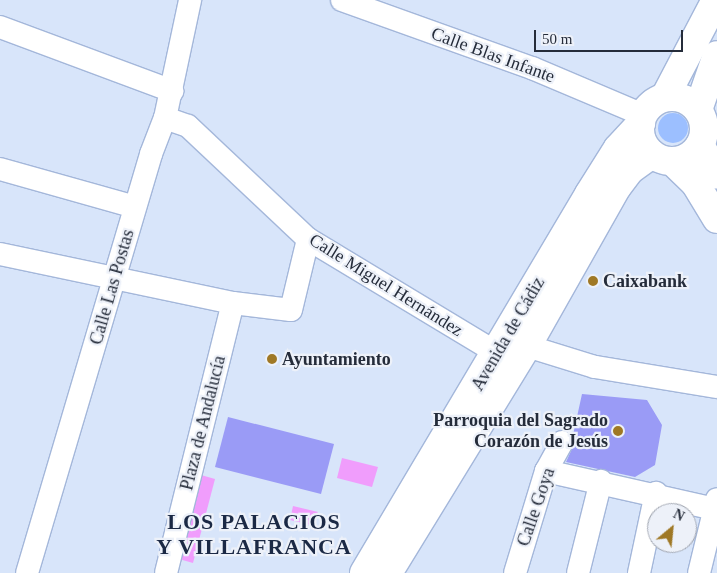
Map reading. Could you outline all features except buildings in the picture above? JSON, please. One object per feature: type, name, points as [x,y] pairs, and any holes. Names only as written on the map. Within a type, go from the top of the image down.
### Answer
[{"type":"main road","points":[[716,0],[664,97],[652,104],[642,119],[642,140],[694,183],[717,219]]},
{"type":"main road","points":[[698,110],[717,56]]},
{"type":"main road","points":[[662,157],[688,157],[700,145],[705,127],[698,110],[683,98],[664,97]]},
{"type":"main road","name":"Avenida de Cádiz","points":[[364,573],[497,354],[589,194],[618,148],[642,119]]},
{"type":"main road","points":[[700,145],[717,175]]},
{"type":"main road","name":"Avenida de Cádiz","points":[[388,573],[527,346],[617,187],[630,170],[662,157]]},
{"type":"street","name":"Calle Las Postas","points":[[27,573],[135,207],[165,118],[190,0]]},
{"type":"street","name":"Calle Blas Infante","points":[[342,0],[532,68],[642,119]]},
{"type":"street","points":[[0,27],[172,91]]},
{"type":"street","name":"Calle Miguel Hernández","points":[[165,118],[188,126],[308,239],[497,354]]},
{"type":"street","points":[[0,169],[135,207]]},
{"type":"street","points":[[0,254],[233,303],[291,310],[308,239]]},
{"type":"street","name":"Plaza de Andalucía","points":[[166,573],[233,303]]},
{"type":"street","points":[[497,354],[527,346],[604,369],[717,387]]},
{"type":"street","name":"Calle Goya","points":[[514,573],[546,471],[562,442]]},
{"type":"street","points":[[546,471],[716,504],[699,573]]},
{"type":"street","points":[[578,573],[601,481]]},
{"type":"street","points":[[639,573],[656,493]]},
{"type":"shaded area","points":[[342,458],[378,467],[372,487],[337,478]]},
{"type":"shaded area","points":[[201,475],[215,479],[193,563],[179,559]]},
{"type":"shaded area","points":[[293,506],[318,512],[311,525],[290,520]]},
{"type":"water","points":[[673,113],[684,117],[688,128],[684,139],[673,143],[662,139],[658,128],[662,117]]},
{"type":"place","name":"Caixabank","points":[[593,281]]},
{"type":"place","name":"Ayuntamiento","points":[[272,359]]},
{"type":"place","name":"Parroquia del Sagrado Corazón de Jesús","points":[[618,431]]},
{"type":"district","name":"LOS PALACIOS Y VILLAFRANCA","points":[[254,534]]}]
